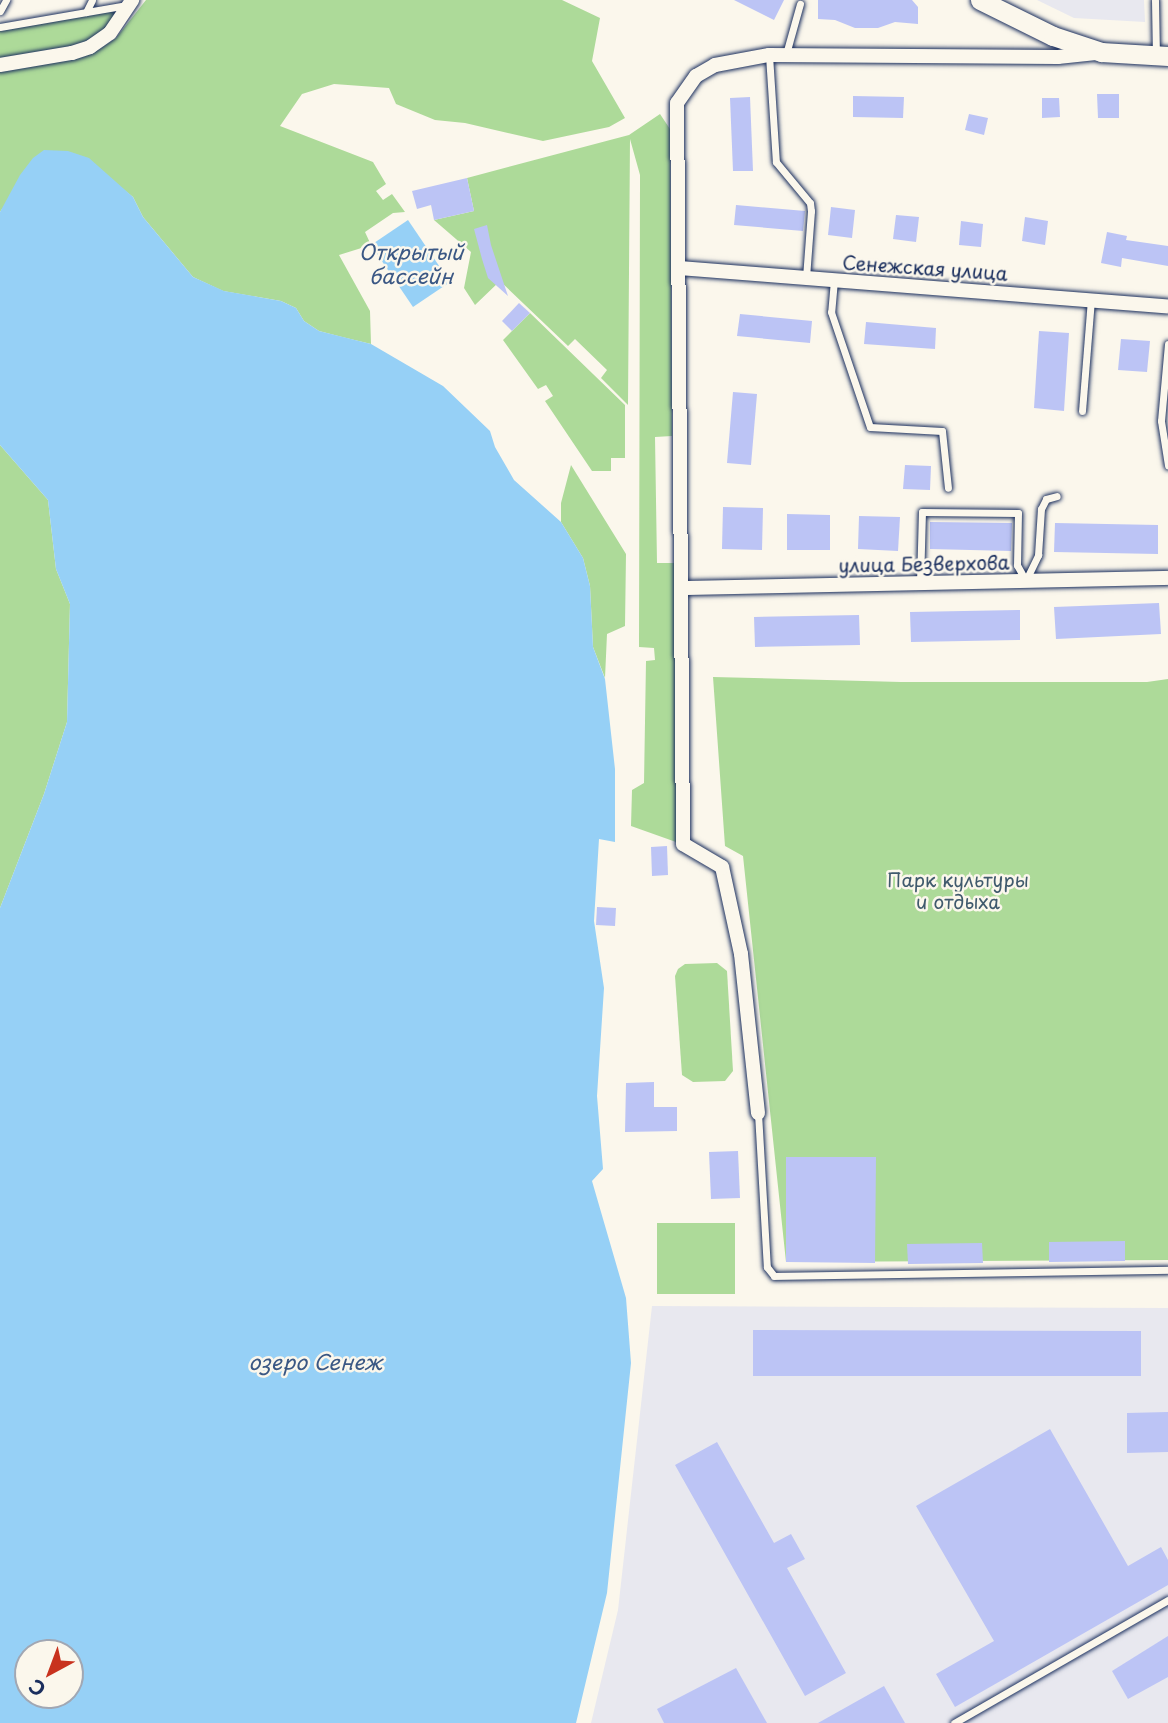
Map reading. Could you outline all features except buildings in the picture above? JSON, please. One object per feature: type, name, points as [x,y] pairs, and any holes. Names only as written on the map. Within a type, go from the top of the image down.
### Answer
[{"type":"street","points":[[979,0],[1053,36],[1101,52]]},
{"type":"street","points":[[0,65],[72,53],[90,47],[110,33],[130,2]]},
{"type":"street","points":[[758,1114],[741,954],[722,867],[683,844],[677,103],[696,76],[715,65],[769,55],[1058,57],[1101,52],[1162,56]]},
{"type":"street","name":"Сенежская улица","points":[[680,268],[1168,306]]},
{"type":"street","name":"улица Безверхова","points":[[682,588],[1168,578]]},
{"type":"lane","points":[[0,11],[6,0]]},
{"type":"lane","points":[[86,12],[92,0]]},
{"type":"lane","points":[[1155,0],[1162,56]]},
{"type":"lane","points":[[0,27],[130,2]]},
{"type":"lane","points":[[786,54],[800,4]]},
{"type":"lane","points":[[769,55],[776,162],[810,203],[806,278]]},
{"type":"lane","points":[[834,280],[831,312],[870,427],[942,431],[948,488]]},
{"type":"lane","points":[[1082,411],[1091,300]]},
{"type":"lane","points":[[1168,344],[1161,421],[1168,465]]},
{"type":"lane","points":[[1026,581],[1038,555],[1041,509],[1046,499],[1057,496]]},
{"type":"lane","points":[[920,583],[922,512],[1018,513],[1017,565],[1026,581]]},
{"type":"lane","points":[[758,1114],[767,1268],[774,1276],[1168,1270]]},
{"type":"lane","points":[[954,1723],[1168,1600]]},
{"type":"shaded area","points":[[1037,0],[1144,0],[1145,22],[1074,18]]},
{"type":"shaded area","points":[[652,1306],[1168,1308],[1168,1723],[591,1723],[618,1610]]},
{"type":"green space","points":[[146,0],[562,0],[600,18],[592,61],[625,118],[609,127],[543,141],[465,123],[435,120],[396,104],[389,88],[334,84],[302,94],[280,126],[373,162],[386,184],[376,191],[383,200],[392,194],[405,212],[393,213],[365,232],[371,245],[339,255],[370,311],[371,344],[342,337],[319,331],[304,321],[296,308],[281,301],[223,291],[193,277],[143,217],[133,197],[114,182],[7,202],[0,212],[0,70],[98,50],[116,38]]},
{"type":"green space","points":[[121,9],[106,32],[77,46],[0,60],[0,31]]},
{"type":"green space","points":[[660,114],[670,129],[672,436],[655,437],[657,563],[676,563],[676,842],[631,826],[632,790],[644,783],[646,661],[655,660],[654,648],[639,647],[640,175],[630,139],[628,405],[601,378],[607,370],[575,339],[568,346],[500,281],[475,305],[464,288],[471,252],[434,220],[474,211],[467,178],[629,135]]},
{"type":"green space","points":[[530,313],[625,405],[625,458],[611,458],[611,471],[592,471],[545,401],[553,396],[546,385],[538,389],[503,340]]},
{"type":"green space","points":[[0,445],[48,500],[56,569],[70,604],[67,722],[44,794],[0,908]]},
{"type":"green space","points":[[571,465],[626,554],[625,626],[607,634],[605,678],[593,647],[590,586],[583,558],[561,522],[561,503]]},
{"type":"green space","name":"Парк культуры и отдыха","points":[[713,677],[901,682],[1147,682],[1168,679],[1168,1260],[786,1262],[743,856],[725,846]]},
{"type":"green space","points":[[717,963],[727,971],[733,1071],[725,1081],[693,1082],[682,1075],[675,976],[678,969],[685,964]]},
{"type":"green space","points":[[657,1223],[735,1223],[735,1294],[657,1294]]},
{"type":"water","name":"озеро Сенеж","points":[[44,150],[68,151],[89,158],[133,197],[143,217],[193,277],[224,291],[281,301],[296,308],[304,321],[319,331],[371,344],[443,386],[490,431],[495,447],[514,480],[561,522],[583,558],[590,586],[593,647],[605,679],[615,769],[615,842],[599,839],[594,921],[604,988],[597,1096],[603,1169],[592,1181],[626,1298],[631,1363],[607,1593],[576,1723],[0,1723],[0,908],[44,794],[67,722],[70,604],[56,569],[48,500],[0,445],[0,212],[20,175],[33,158]]},
{"type":"water","name":"Открытый бассейн","points":[[408,220],[450,282],[413,307],[371,245]]}]
